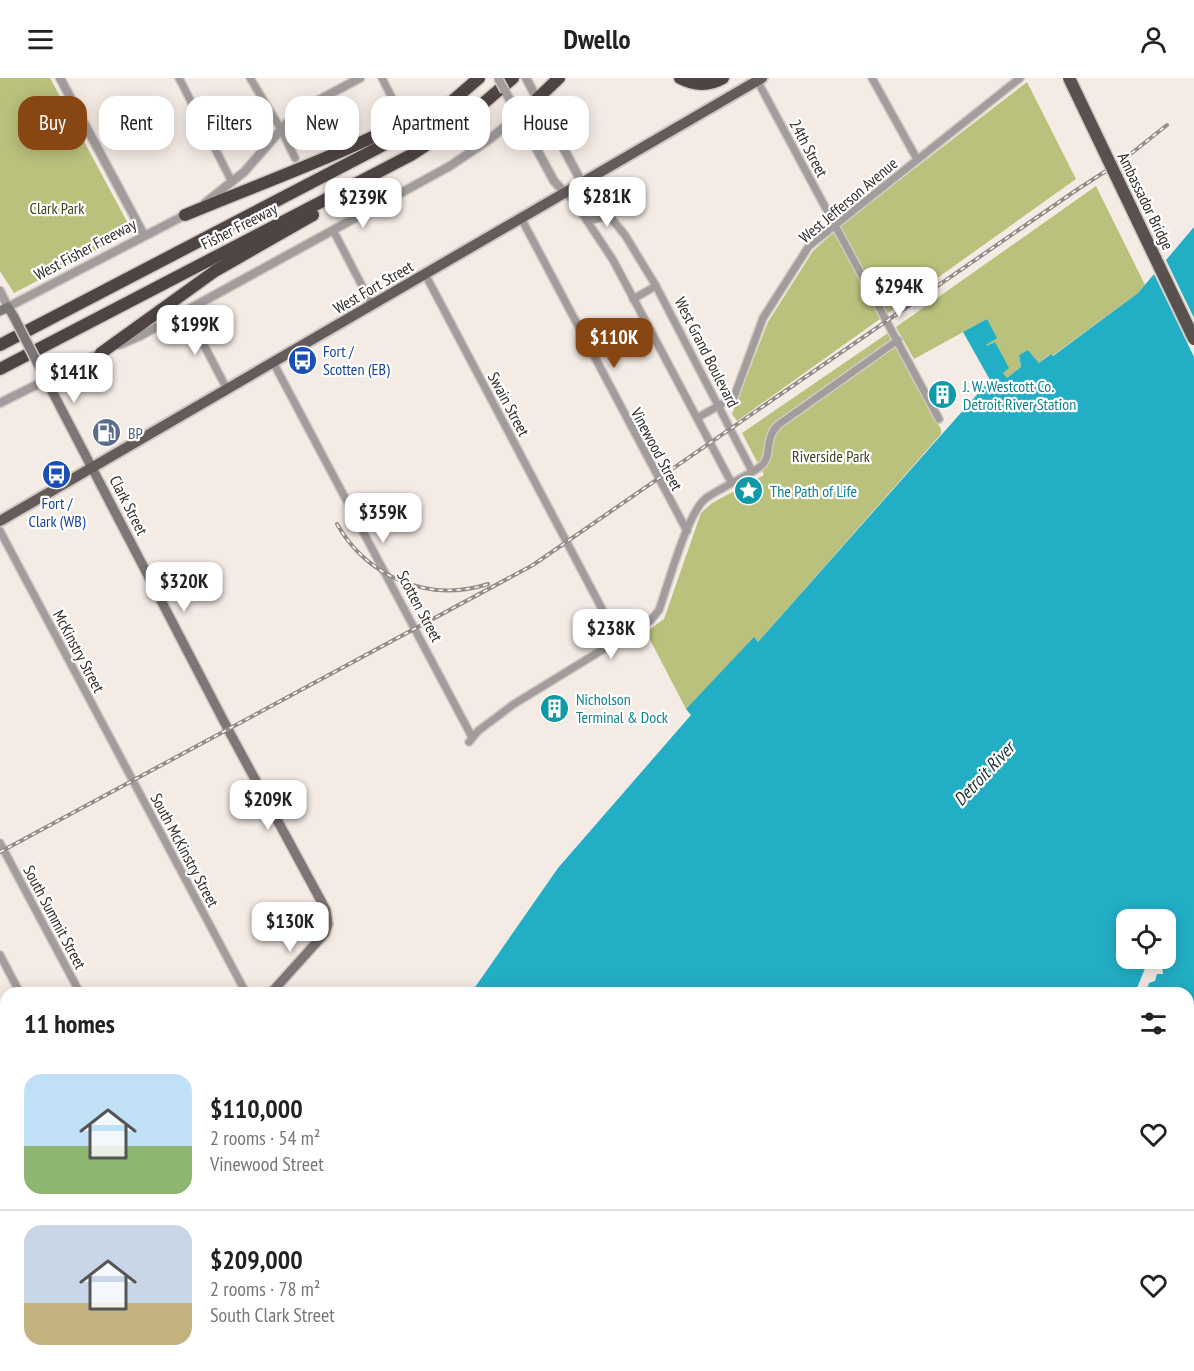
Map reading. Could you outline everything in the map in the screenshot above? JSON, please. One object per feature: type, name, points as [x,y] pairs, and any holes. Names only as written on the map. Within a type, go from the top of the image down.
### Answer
[{"type":"highway","name":"Fisher Freeway","points":[[0,369],[373,174],[448,132],[513,78]]},
{"type":"highway","points":[[491,98],[518,78]]},
{"type":"highway","points":[[535,95],[559,78]]},
{"type":"highway","points":[[680,78],[690,83],[705,84],[723,78]]},
{"type":"highway","name":"Ambassador Bridge","points":[[1069,78],[1194,339]]},
{"type":"highway","name":"Fisher Freeway","points":[[0,345],[389,142],[433,115],[476,80]]},
{"type":"highway","points":[[185,215],[372,138],[476,80]]},
{"type":"highway","points":[[101,353],[215,271],[322,209],[373,174]]},
{"type":"main road","name":"West Fort Street","points":[[0,521],[760,79]]},
{"type":"main road","name":"Clark Street","points":[[4,309],[14,317],[230,733],[326,910],[328,924],[319,941],[277,987]]},
{"type":"street","points":[[60,78],[144,235]]},
{"type":"street","points":[[178,78],[232,182]]},
{"type":"street","points":[[250,78],[281,129],[295,158]]},
{"type":"street","name":"West Fisher Freeway","points":[[4,309],[185,215],[232,182],[256,159],[281,129],[315,102],[360,78]]},
{"type":"street","points":[[382,78],[391,96]]},
{"type":"street","points":[[498,78],[508,96]]},
{"type":"street","name":"West Grand Boulevard","points":[[526,78],[582,183],[629,241],[656,286],[752,471]]},
{"type":"street","points":[[872,78],[917,159]]},
{"type":"street","name":"West Jefferson Avenue","points":[[697,418],[734,397],[763,318],[809,246],[1020,78]]},
{"type":"street","name":"24th Street","points":[[760,79],[939,418]]},
{"type":"street","points":[[0,403],[140,336],[186,311],[450,166],[502,129]]},
{"type":"street","points":[[537,150],[554,181],[574,201],[613,260],[731,482]]},
{"type":"street","points":[[558,150],[573,168]]},
{"type":"street","points":[[587,221],[600,218],[603,210]]},
{"type":"street","name":"Vinewood Street","points":[[521,218],[687,531]]},
{"type":"street","points":[[333,230],[372,305]]},
{"type":"street","name":"Swain Street","points":[[424,274],[619,641]]},
{"type":"street","points":[[633,299],[656,286]]},
{"type":"street","name":"Clark Street","points":[[0,291],[4,309]]},
{"type":"street","points":[[186,311],[227,389]]},
{"type":"street","points":[[619,641],[651,620],[659,610],[687,531],[702,501],[765,462],[769,438],[778,425],[897,340]]},
{"type":"street","name":"Scotten Street","points":[[273,362],[471,739],[514,704],[619,641]]},
{"type":"street","name":"McKinstry Street","points":[[0,531],[134,784]]},
{"type":"street","name":"South McKinstry Street","points":[[134,784],[243,987]]},
{"type":"street","name":"South Summit Street","points":[[0,843],[77,987]]},
{"type":"street","points":[[0,955],[17,987]]},
{"type":"green space","name":"Clark Park","points":[[0,78],[50,78],[60,96],[18,96],[18,150],[87,150],[87,147],[132,231],[14,293],[0,271]]},
{"type":"green space","points":[[1027,82],[1076,179],[737,421],[732,414],[768,322],[813,251],[845,222]]},
{"type":"green space","points":[[1096,186],[1145,285],[1138,293],[1039,363],[1028,350],[1019,355],[1021,367],[1006,379],[995,342],[987,347],[986,344],[987,319],[914,359],[896,327]]},
{"type":"green space","name":"Riverside Park","points":[[888,333],[941,429],[941,434],[758,642],[754,638],[686,709],[646,632],[664,619],[701,513],[712,503],[764,475],[742,433]]},
{"type":"green space","points":[[1194,939],[1194,987],[1128,987],[1153,969],[1176,969],[1176,952]]},
{"type":"water","name":"Detroit River","points":[[1194,227],[1194,987],[475,987],[558,868],[691,715],[686,709],[754,637],[758,642],[990,380],[963,332],[987,319],[997,338],[986,345],[995,342],[1009,368],[1003,373],[1007,378],[1021,367],[1019,355],[1028,350],[1039,363],[1051,354],[1053,356],[1138,293]]},
{"type":"pier","points":[[1165,258],[1194,318],[1194,357],[1153,272]]},
{"type":"pier","points":[[1145,969],[1162,969],[1163,974],[1157,974],[1155,981],[1149,983],[1148,987],[1137,987]]},
{"type":"railway","points":[[0,852],[533,565],[1123,160],[1167,125]]},
{"type":"railway","points":[[337,524],[365,559],[383,572],[402,581],[422,588],[444,590],[466,589],[488,584]]},
{"type":"place","name":"Fort / Scotten (EB)","points":[[302,360]]},
{"type":"place","name":"J. W. Westcott Co. Detroit River Station","points":[[942,395]]},
{"type":"place","name":"BP","points":[[107,433]]},
{"type":"place","name":"Fort / Clark (WB)","points":[[57,475]]},
{"type":"place","name":"The Path of Life","points":[[749,491]]},
{"type":"place","name":"Nicholson Terminal & Dock","points":[[555,708]]}]
